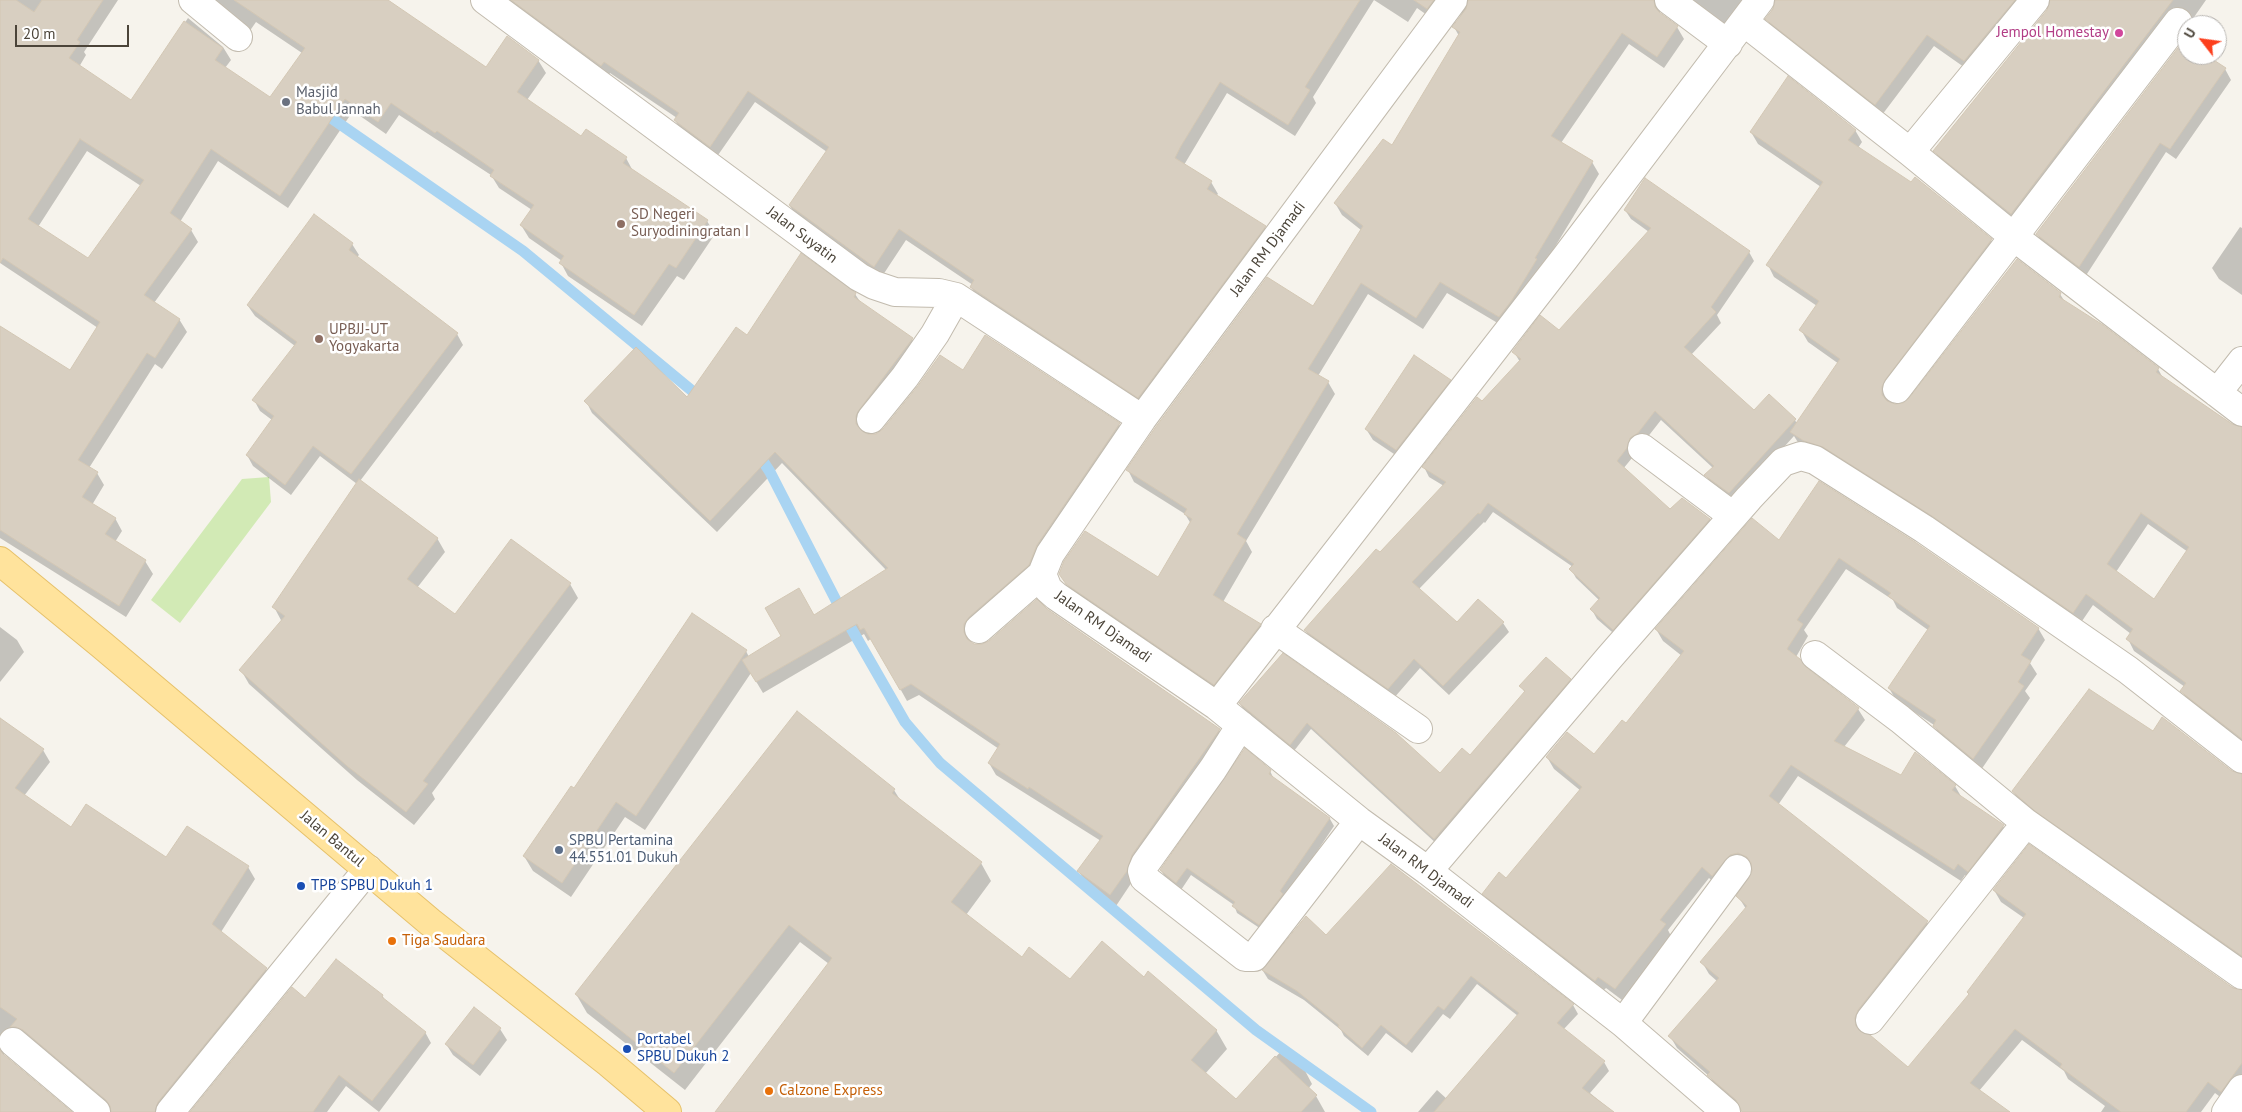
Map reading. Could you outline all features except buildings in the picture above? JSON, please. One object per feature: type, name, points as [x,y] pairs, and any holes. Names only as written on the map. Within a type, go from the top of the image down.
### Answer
[{"type":"main road","name":"Jalan Bantul","points":[[0,561],[430,922],[609,1063],[667,1112]]},
{"type":"street","points":[[193,0],[238,37]]},
{"type":"street","name":"Jalan Suyatin","points":[[485,0],[859,277],[874,285],[895,292],[939,293],[956,297],[1142,419]]},
{"type":"street","name":"Jalan RM Djamadi","points":[[1453,0],[1142,419],[1050,554],[1042,574],[1048,589],[1056,596],[1217,706],[1359,821],[1428,871],[1623,1023],[1726,1112]]},
{"type":"street","points":[[1669,0],[1728,44]]},
{"type":"street","points":[[1217,706],[1564,258],[1760,0]]},
{"type":"street","points":[[1910,152],[2035,0]]},
{"type":"street","points":[[1744,22],[1910,152],[2014,237],[2242,412]]},
{"type":"street","points":[[1897,389],[2177,23]]},
{"type":"street","points":[[871,419],[930,341],[956,297]]},
{"type":"street","points":[[2217,393],[2242,362]]},
{"type":"street","points":[[1642,448],[1733,516]]},
{"type":"street","points":[[1428,871],[1609,658],[1733,516],[1783,462],[1801,456],[1815,460],[1924,529],[2128,670],[2242,759]]},
{"type":"street","points":[[980,629],[1042,574]]},
{"type":"street","points":[[1275,629],[1418,729]]},
{"type":"street","points":[[1815,655],[1900,719],[2026,823],[2242,974]]},
{"type":"street","points":[[1241,725],[1213,769],[1145,864],[1142,871],[1144,878],[1245,957],[1254,957],[1359,821]]},
{"type":"street","points":[[1870,1020],[2026,823]]},
{"type":"street","points":[[170,1112],[368,869]]},
{"type":"street","points":[[1623,1023],[1736,869]]},
{"type":"street","points":[[13,1042],[96,1112]]},
{"type":"street","points":[[2226,1112],[2242,1090]]},
{"type":"green space","points":[[269,477],[271,502],[180,623],[151,600],[242,479]]},
{"type":"waterway","points":[[321,111],[523,251],[702,399]]},
{"type":"waterway","points":[[757,452],[770,472],[843,614],[905,722],[940,763],[1256,1030],[1371,1112]]},
{"type":"place","name":"Jempol Homestay","points":[[2119,33]]},
{"type":"place","name":"Masjid Babul Jannah","points":[[286,102]]},
{"type":"place","name":"SD Negeri Suryodiningratan I","points":[[621,224]]},
{"type":"place","name":"UPBJJ-UT Yogyakarta","points":[[319,339]]},
{"type":"place","name":"SPBU Pertamina 44.551.01 Dukuh","points":[[559,850]]},
{"type":"place","name":"TPB SPBU Dukuh 1","points":[[301,886]]},
{"type":"place","name":"Tiga Saudara","points":[[392,941]]},
{"type":"place","name":"Portabel SPBU Dukuh 2","points":[[627,1049]]},
{"type":"place","name":"Calzone Express","points":[[769,1091]]}]
